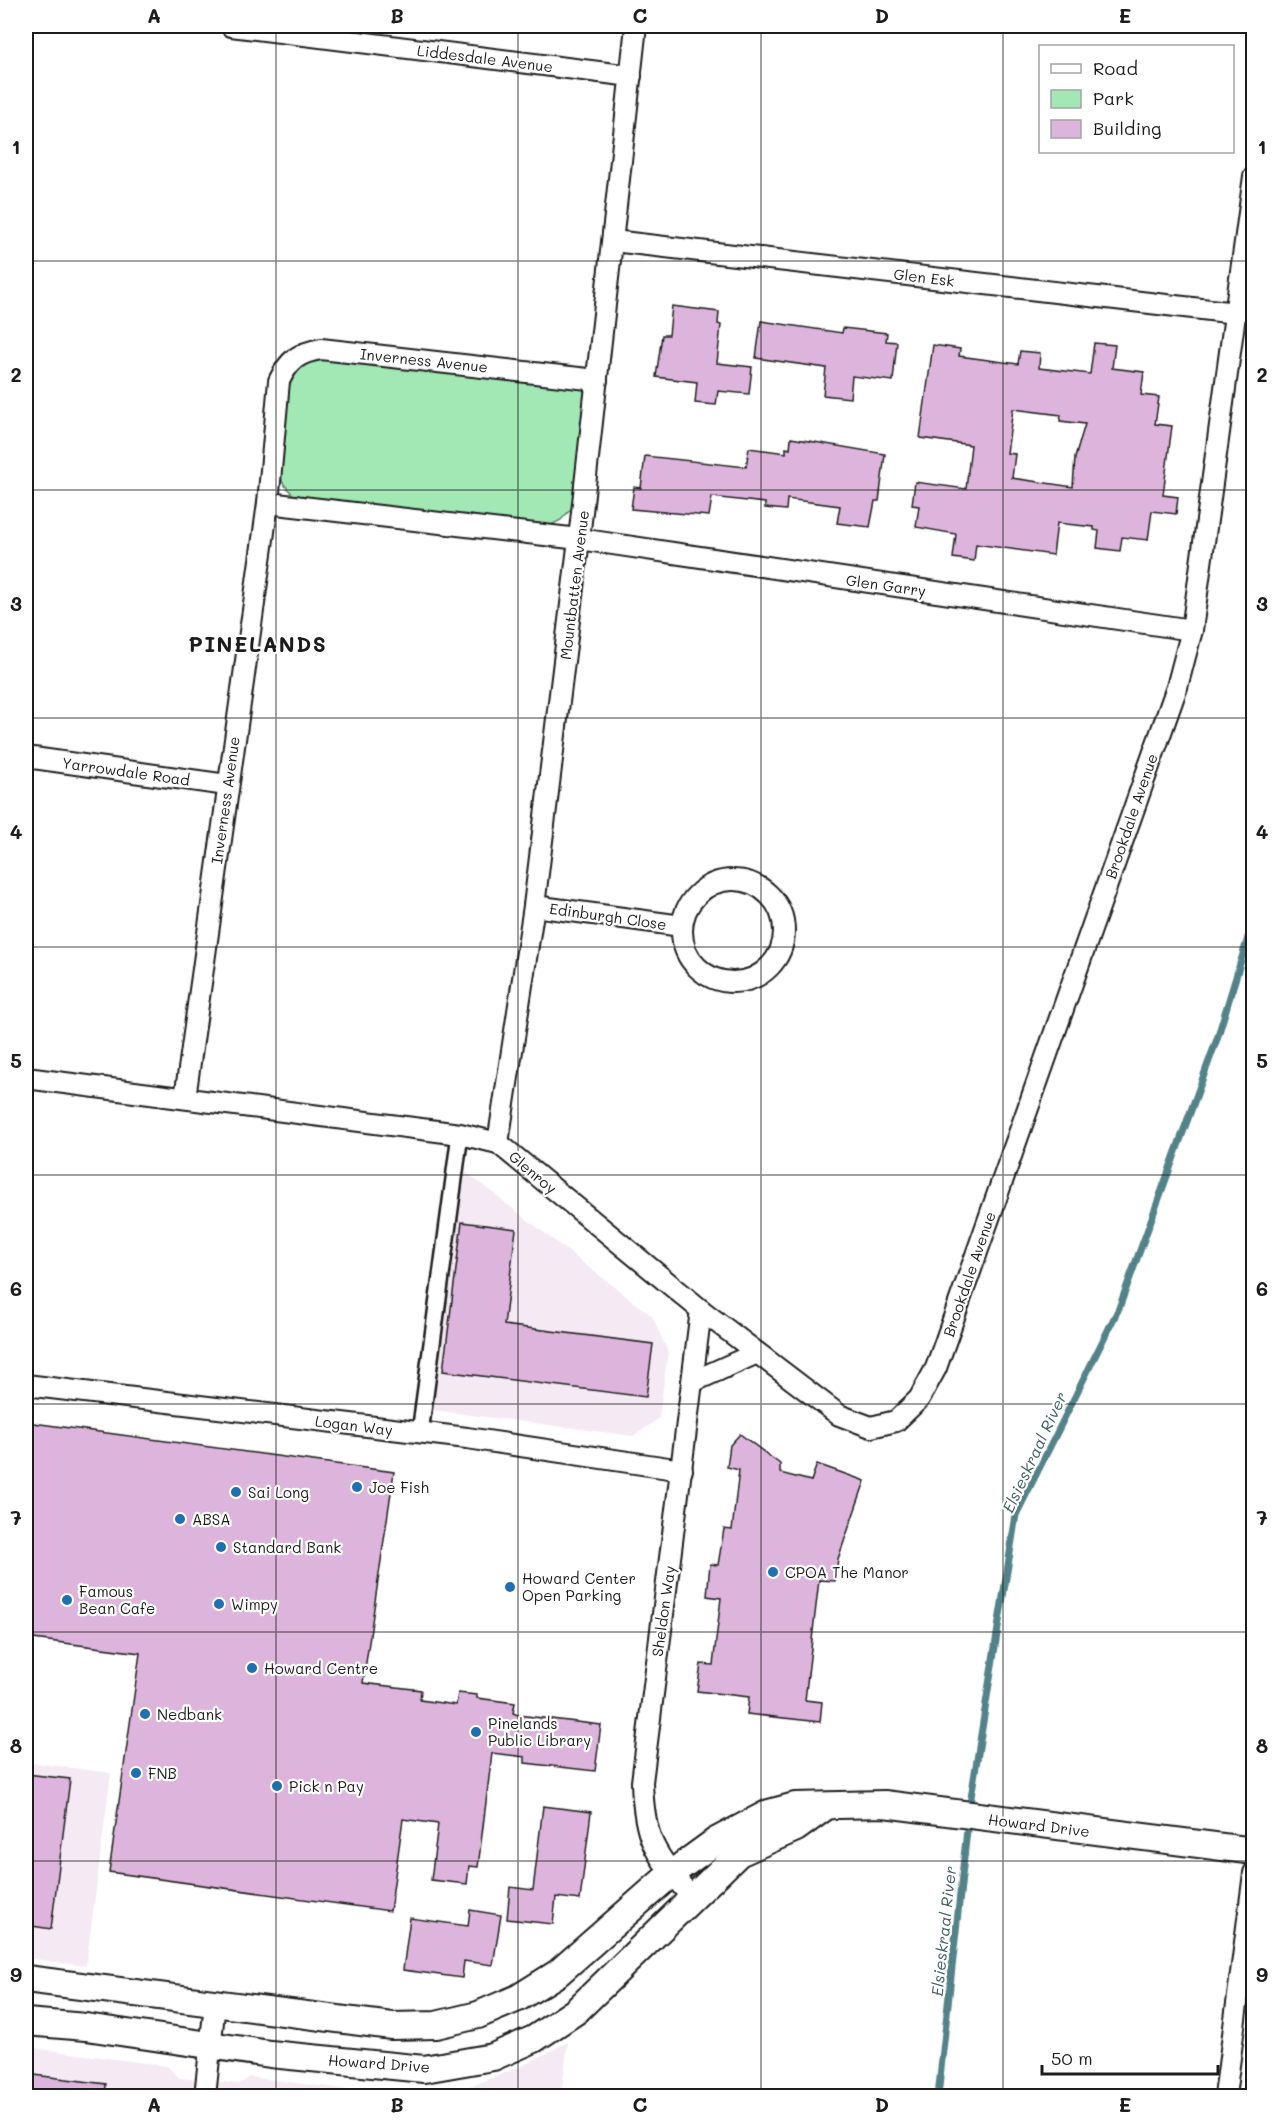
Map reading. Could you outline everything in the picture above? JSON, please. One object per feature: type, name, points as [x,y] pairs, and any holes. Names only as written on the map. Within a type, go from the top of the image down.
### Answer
[{"type":"street","name":"Liddesdale Avenue","points":[[231,26],[631,76]]},
{"type":"street","name":"Mountbatten Avenue","points":[[498,1143],[534,906],[579,539],[636,26]]},
{"type":"street","name":"Brookdale Avenue","points":[[896,1421],[919,1399],[936,1368],[1177,687],[1192,630],[1254,176]]},
{"type":"street","name":"Glen Esk","points":[[613,241],[1236,313]]},
{"type":"street","name":"Inverness Avenue","points":[[185,1098],[268,503],[279,381],[288,363],[303,352],[321,349],[597,380]]},
{"type":"street","points":[[268,503],[579,539]]},
{"type":"street","name":"Glen Garry","points":[[579,539],[1192,630]]},
{"type":"street","name":"Yarrowdale Road","points":[[26,757],[227,785]]},
{"type":"street","name":"Edinburgh Close","points":[[737,880],[755,884],[771,896],[782,916],[784,936],[780,952],[771,965],[757,976],[735,982],[716,980],[695,966],[683,945],[682,926],[687,906],[700,891],[716,882],[737,880]]},
{"type":"street","name":"Edinburgh Close","points":[[534,906],[682,926]]},
{"type":"street","name":"Glenroy","points":[[26,1078],[460,1134],[498,1143],[700,1310],[838,1415],[871,1427],[896,1421]]},
{"type":"street","points":[[420,1433],[460,1134]]},
{"type":"street","name":"Sheldon Way","points":[[692,1898],[659,1858],[648,1834],[642,1782],[648,1718],[682,1470],[700,1310]]},
{"type":"street","points":[[692,1382],[758,1353]]},
{"type":"street","name":"Logan Way","points":[[26,1385],[467,1438],[682,1470]]},
{"type":"street","name":"Howard Drive","points":[[26,1979],[392,2026],[436,2025],[478,2014],[518,1998],[558,1973],[672,1873],[716,1841],[770,1813],[795,1806],[884,1804],[1254,1851]]},
{"type":"street","name":"Howard Drive","points":[[26,2022],[86,2027],[211,2047],[424,2069],[493,2057],[534,2039],[576,2011],[640,1952],[739,1854],[796,1828],[825,1807]]},
{"type":"street","points":[[1225,2097],[1254,1873]]},
{"type":"street","points":[[205,2097],[215,2003]]},
{"type":"shaded area","points":[[459,1167],[652,1316],[668,1352],[659,1418],[634,1436],[425,1409]]},
{"type":"shaded area","points":[[26,1762],[111,1773],[86,1966],[26,1958]]},
{"type":"shaded area","points":[[568,2042],[561,2096],[26,2096],[26,2047],[167,2066],[179,2078],[239,2084],[250,2077],[375,2093],[423,2094],[473,2085],[524,2065]]},
{"type":"green space","points":[[322,356],[576,383],[583,389],[589,400],[572,508],[561,520],[547,527],[293,495],[283,483],[278,469],[291,374],[304,363]]},
{"type":"building","points":[[672,306],[719,312],[718,324],[721,325],[717,363],[752,367],[749,394],[718,391],[716,405],[695,403],[697,382],[656,377],[662,335],[669,335]]},
{"type":"building","points":[[761,321],[842,333],[843,328],[887,333],[886,341],[897,342],[893,381],[852,376],[850,398],[823,395],[826,368],[756,358]]},
{"type":"building","points":[[1094,343],[1115,345],[1112,368],[1144,372],[1141,395],[1159,397],[1155,424],[1172,426],[1163,495],[1178,497],[1176,514],[1152,511],[1148,540],[1122,537],[1120,551],[1097,548],[1099,531],[1094,530],[1094,527],[1057,523],[1053,555],[976,544],[974,561],[953,558],[956,534],[916,527],[919,506],[912,505],[915,482],[966,489],[971,445],[920,438],[933,345],[960,349],[959,356],[1018,364],[1020,351],[1040,353],[1039,368],[1090,374]],"holes":[[[1013,409],[1061,415],[1060,421],[1085,424],[1075,458],[1073,487],[1012,478],[1015,454],[1007,453]]]},
{"type":"building","points":[[791,438],[885,454],[879,501],[875,501],[870,527],[837,523],[840,506],[787,499],[786,510],[765,508],[765,503],[712,497],[709,516],[631,509],[634,487],[641,488],[645,456],[746,467],[749,448],[786,453],[786,448],[790,449]]},
{"type":"building","points":[[462,1222],[516,1229],[504,1325],[653,1344],[646,1397],[443,1371]]},
{"type":"building","name":"Howard Centre","points":[[26,1422],[394,1472],[363,1683],[421,1690],[420,1700],[456,1705],[458,1693],[477,1695],[477,1698],[515,1703],[513,1713],[518,1715],[601,1725],[595,1771],[525,1763],[525,1757],[492,1753],[478,1867],[469,1866],[467,1884],[431,1880],[438,1824],[403,1819],[390,1911],[109,1872],[140,1653],[26,1638]]},
{"type":"building","name":"CPOA The Manor","points":[[740,1434],[780,1464],[780,1473],[811,1481],[817,1464],[865,1481],[838,1559],[835,1581],[819,1580],[805,1700],[822,1702],[820,1722],[747,1714],[749,1697],[697,1691],[701,1664],[713,1665],[721,1598],[707,1596],[710,1564],[718,1565],[724,1529],[732,1530],[739,1470],[727,1467],[730,1445]]},
{"type":"building","points":[[26,1774],[70,1779],[51,1929],[26,1925]]},
{"type":"building","points":[[543,1806],[591,1812],[580,1900],[556,1897],[553,1924],[507,1919],[510,1887],[533,1890]]},
{"type":"building","points":[[470,1910],[501,1915],[493,1965],[464,1961],[462,1978],[403,1970],[410,1918],[468,1926]]},
{"type":"building","points":[[26,2074],[106,2084],[105,2097],[26,2097]]},
{"type":"waterway","name":"Elsieskraal River","points":[[969,1810],[1016,1515],[1119,1308],[1217,1039],[1254,918]]},
{"type":"waterway","name":"Elsieskraal River","points":[[938,2096],[968,1821]]},
{"type":"place","name":"Joe Fish","points":[[357,1487]]},
{"type":"place","name":"Sai Long","points":[[236,1492]]},
{"type":"place","name":"ABSA","points":[[180,1519]]},
{"type":"place","name":"Standard Bank","points":[[221,1547]]},
{"type":"place","name":"CPOA The Manor","points":[[773,1572]]},
{"type":"place","name":"Howard Center Open Parking","points":[[510,1587]]},
{"type":"place","name":"Famous Bean Cafe","points":[[67,1600]]},
{"type":"place","name":"Wimpy","points":[[219,1604]]},
{"type":"place","name":"Howard Centre","points":[[252,1668]]},
{"type":"place","name":"Nedbank","points":[[145,1714]]},
{"type":"place","name":"Pinelands Public Library","points":[[476,1732]]},
{"type":"place","name":"FNB","points":[[136,1773]]},
{"type":"place","name":"Pick n Pay","points":[[277,1786]]},
{"type":"district","name":"PINELANDS","points":[[258,643]]}]
